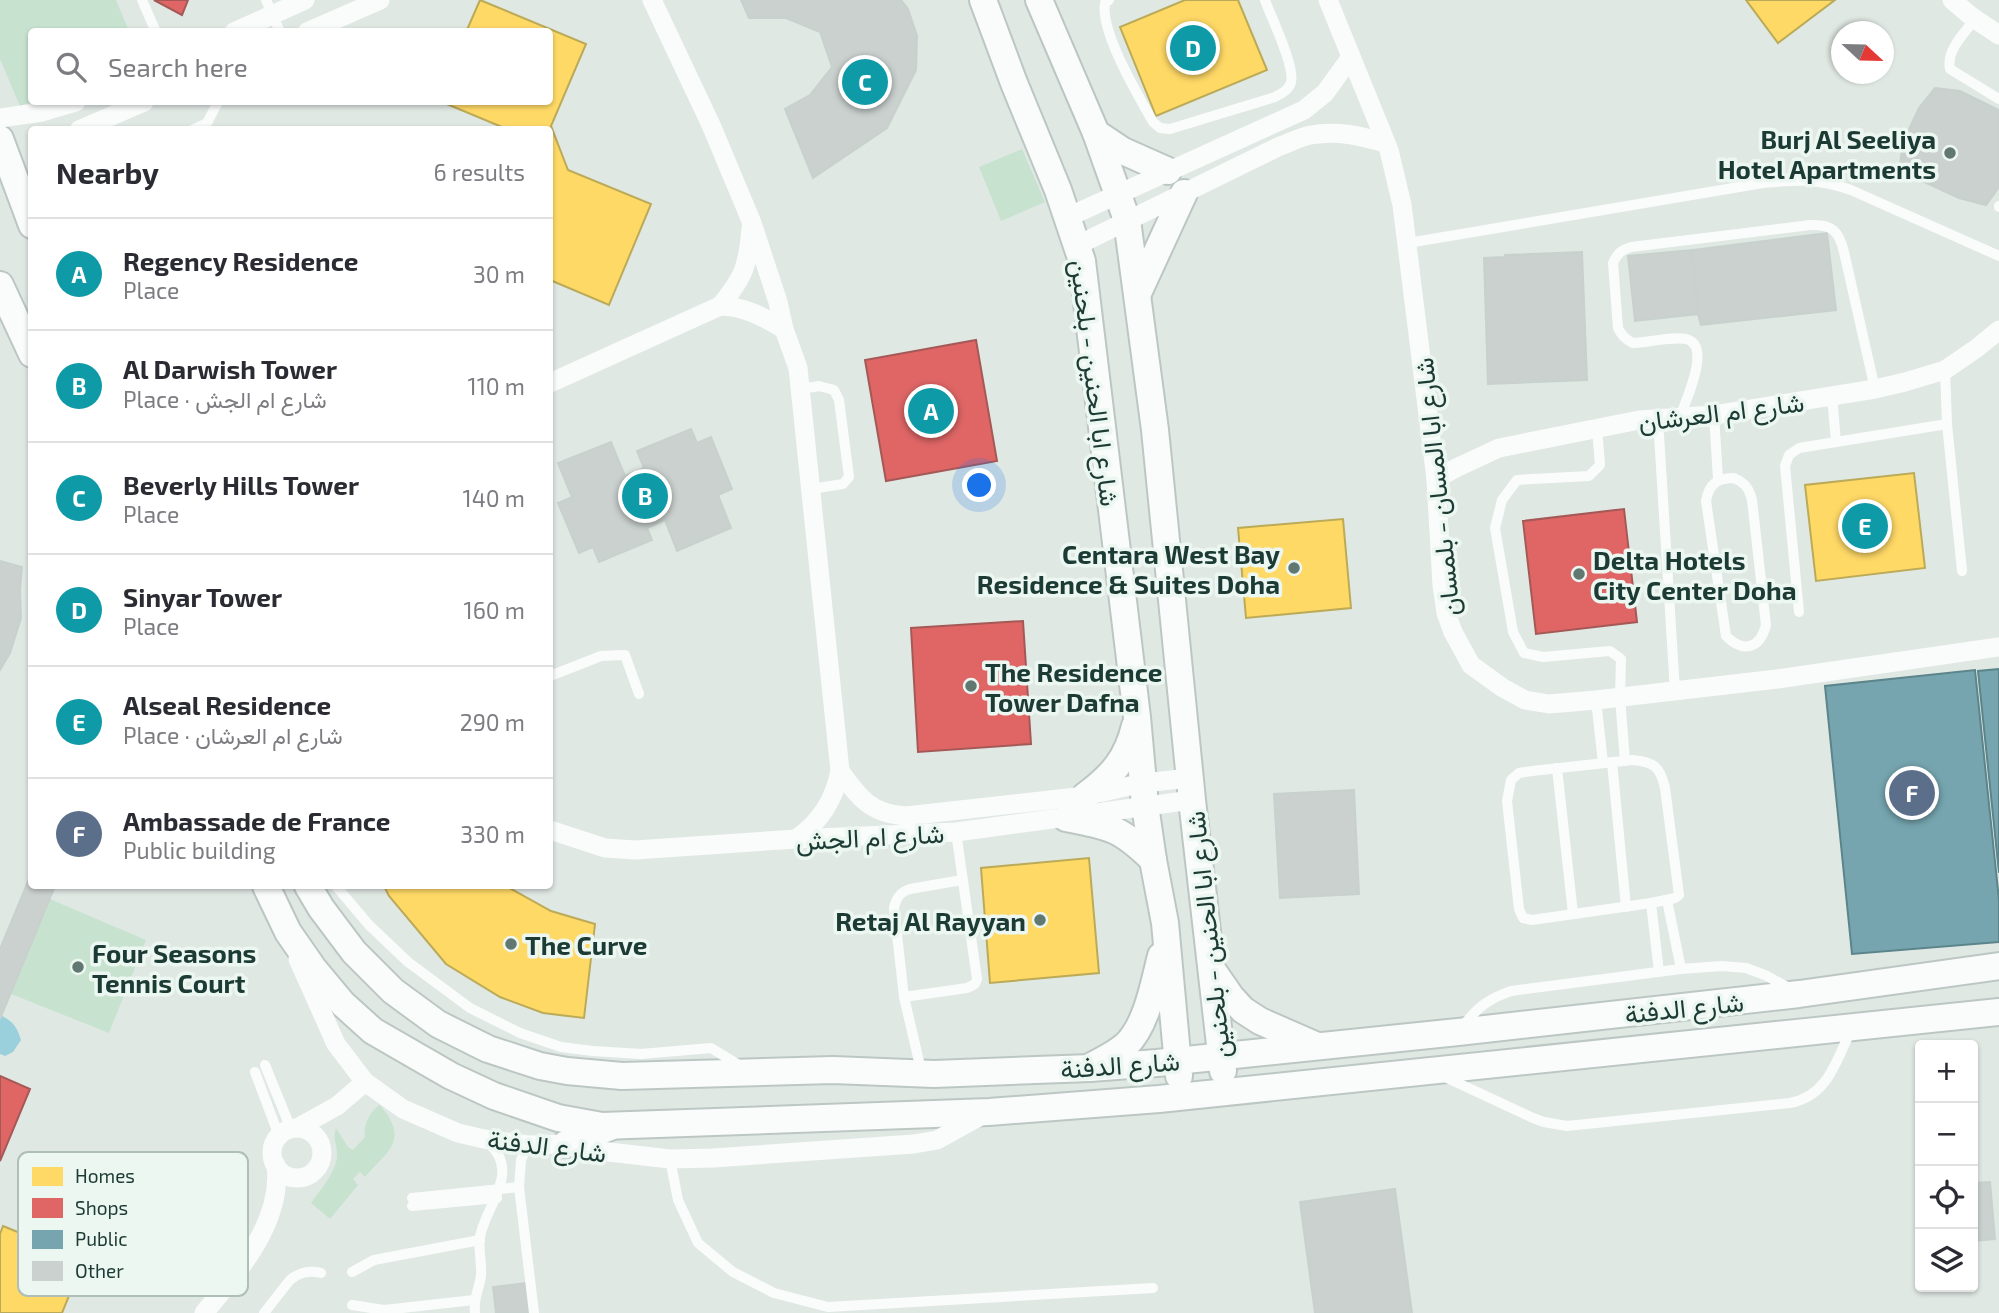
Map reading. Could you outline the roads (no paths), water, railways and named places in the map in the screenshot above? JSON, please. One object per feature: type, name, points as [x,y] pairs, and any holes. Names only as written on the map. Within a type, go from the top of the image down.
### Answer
[{"type":"main road","name":"شارع ابا الحنين - بلحنين","points":[[983,0],[1078,245],[1087,296],[1144,794],[1165,923],[1181,1097]]},
{"type":"main road","name":"شارع ابا الحنين - بلحنين","points":[[1040,0],[1096,133],[1127,220],[1155,430],[1191,789],[1226,1092]]},
{"type":"main road","points":[[1096,133],[1123,151],[1168,171]]},
{"type":"main road","points":[[0,139],[28,214]]},
{"type":"main road","points":[[0,193],[11,218],[28,236]]},
{"type":"main road","points":[[1138,293],[1184,193]]},
{"type":"main road","points":[[0,285],[28,345]]},
{"type":"main road","points":[[1085,796],[1105,781],[1120,763],[1131,741],[1137,718]]},
{"type":"main road","points":[[1066,818],[1118,831],[1133,840],[1153,860]]},
{"type":"main road","name":"شارع الدفنة","points":[[267,889],[288,932],[313,968],[343,1004],[373,1031],[451,1076],[494,1096],[558,1118],[603,1125],[989,1112],[1181,1097],[1999,1012]]},
{"type":"main road","name":"شارع الدفنة","points":[[310,889],[354,953],[393,991],[438,1024],[488,1049],[540,1066],[595,1075],[833,1070],[922,1073],[1090,1068],[1458,1032],[1799,994],[1999,966]]},
{"type":"main road","points":[[1090,1068],[1127,1044],[1137,1029],[1146,1009],[1161,957],[1165,923]]},
{"type":"main road","points":[[1212,969],[1243,1010],[1260,1021],[1317,1046]]},
{"type":"main road","points":[[566,1144],[616,1125]]},
{"type":"street","points":[[243,28],[305,0]]},
{"type":"street","points":[[316,28],[380,0]]},
{"type":"street","points":[[652,0],[695,89],[752,223],[784,329],[799,368],[840,771],[826,810],[796,839]]},
{"type":"street","name":"شارع ابا المسان - بلمسان","points":[[1328,0],[1389,150],[1402,205],[1436,479],[1446,613],[1452,632],[1471,665],[1525,700],[1549,704],[1596,701],[1777,679],[1999,648]]},
{"type":"street","points":[[1952,0],[1999,35]]},
{"type":"street","points":[[1068,217],[1304,110],[1325,93],[1351,57]]},
{"type":"street","points":[[0,118],[42,112],[66,105]]},
{"type":"street","points":[[88,126],[137,105]]},
{"type":"street","points":[[1078,245],[1278,147],[1310,135],[1339,133],[1385,143]]},
{"type":"street","points":[[720,306],[745,271],[752,223]]},
{"type":"street","points":[[553,382],[720,306],[747,310],[784,329]]},
{"type":"street","name":"شارع ام العرشان","points":[[1436,479],[1499,448],[1639,420],[1714,415],[1832,396],[1945,370],[1999,330]]},
{"type":"street","points":[[840,771],[858,796],[871,806],[892,815],[906,816],[1085,796],[1144,794]]},
{"type":"street","name":"شارع ام الجش","points":[[553,831],[606,848],[635,850],[956,832],[1066,818],[1144,794],[1191,789]]},
{"type":"street","name":"شارع الدفنة","points":[[288,932],[307,981],[337,1044],[365,1082],[403,1109],[458,1133],[528,1145],[566,1144],[670,1159],[713,1158],[914,1144],[937,1140],[989,1112]]},
{"type":"street","points":[[298,1178],[283,1173],[276,1165],[272,1157],[273,1148],[289,1131],[337,1106],[365,1082]]},
{"type":"street","points":[[320,1145],[337,1106]]},
{"type":"street","points":[[274,1205],[298,1178],[310,1174],[319,1164],[322,1151],[311,1133],[289,1131]]},
{"type":"street","points":[[248,1255],[265,1227],[274,1205],[276,1165]]},
{"type":"street","points":[[204,1313],[217,1296]]},
{"type":"lane","points":[[142,0],[154,28]]},
{"type":"lane","points":[[1109,0],[1105,3],[1104,11],[1118,55],[1153,122],[1160,128],[1170,129],[1275,97],[1287,90],[1292,81],[1292,68],[1265,0]]},
{"type":"lane","points":[[1975,19],[1950,53],[1950,69],[1999,99]]},
{"type":"lane","points":[[201,126],[207,123],[216,105]]},
{"type":"lane","points":[[1408,243],[1799,179],[1827,182],[1851,190],[1999,256]]},
{"type":"lane","points":[[1680,417],[1697,364],[1699,355],[1696,346],[1689,340],[1680,339],[1633,343],[1621,335],[1618,328],[1613,262],[1623,250],[1810,225],[1823,224],[1835,230],[1844,252],[1875,388]]},
{"type":"lane","points":[[1945,370],[1947,424],[1962,570]]},
{"type":"lane","points":[[800,389],[819,386],[834,390],[839,400],[849,477],[844,485],[811,489]]},
{"type":"lane","points":[[1832,396],[1836,442]]},
{"type":"lane","points":[[1714,415],[1718,479],[1708,491],[1706,501],[1726,636],[1734,644],[1744,647],[1755,644],[1763,636],[1766,625],[1752,500],[1743,482],[1734,478],[1718,479]]},
{"type":"lane","points":[[1658,419],[1675,691]]},
{"type":"lane","points":[[1799,612],[1785,466],[1789,455],[1799,448],[1947,424]]},
{"type":"lane","points":[[1597,429],[1600,465],[1589,476],[1517,480],[1502,500],[1495,528],[1513,632],[1524,653],[1544,657],[1610,651],[1621,659],[1620,697],[1625,761]]},
{"type":"lane","points":[[553,675],[601,656],[625,655],[639,694]]},
{"type":"lane","points":[[1596,701],[1608,762],[1626,907]]},
{"type":"lane","points":[[1625,761],[1647,761],[1662,773],[1679,892],[1675,898],[1651,903],[1532,920],[1523,918],[1519,909],[1507,801],[1511,780],[1519,773],[1625,761]]},
{"type":"lane","points":[[1557,768],[1573,914]]},
{"type":"lane","points":[[904,997],[965,988],[975,984],[978,975],[956,832]]},
{"type":"lane","points":[[922,1073],[904,997],[894,908],[904,891],[962,880]]},
{"type":"lane","points":[[339,889],[369,925],[408,962],[470,1008],[520,1033],[561,1047],[593,1051],[641,1054],[711,1048],[751,1073]]},
{"type":"lane","points":[[1667,900],[1681,969]]},
{"type":"lane","points":[[1651,903],[1660,972]]},
{"type":"lane","points":[[1458,1032],[1475,1011],[1493,997],[1511,991],[1681,969],[1722,966],[1746,968],[1799,994]]},
{"type":"lane","points":[[1432,1071],[1544,1122],[1567,1126],[1604,1123],[1809,1098],[1824,1084],[1851,1028]]},
{"type":"lane","points":[[265,1065],[289,1131]]},
{"type":"lane","points":[[256,1072],[289,1131]]},
{"type":"lane","points":[[475,1313],[474,1300],[481,1274],[480,1240],[499,1193],[501,1164],[495,1149],[484,1139]]},
{"type":"lane","points":[[528,1145],[521,1160],[519,1187],[534,1313]]},
{"type":"lane","points":[[670,1159],[678,1200],[698,1243],[733,1272],[774,1293],[828,1307],[1153,1288]]},
{"type":"lane","points":[[412,1202],[499,1193],[519,1187]]},
{"type":"lane","points":[[352,1272],[373,1259],[480,1240]]},
{"type":"lane","points":[[264,1313],[295,1276],[308,1271],[321,1273]]},
{"type":"lane","points":[[352,1305],[384,1310],[474,1300]]},
{"type":"water","points":[[0,1015],[14,1025],[21,1040],[13,1052],[5,1056],[0,1054]]},
{"type":"place","name":"Sinyar Tower","points":[[1193,48]]},
{"type":"place","name":"Beverly Hills Tower","points":[[865,82]]},
{"type":"place","name":"Burj Al Seeliya Hotel Apartments","points":[[1950,153]]},
{"type":"place","name":"Regency Residence","points":[[931,411]]},
{"type":"place","name":"Al Darwish Tower","points":[[645,496]]},
{"type":"place","name":"Alseal Residence","points":[[1865,526]]},
{"type":"place","name":"Centara West Bay Residence & Suites Doha","points":[[1294,568]]},
{"type":"place","name":"Delta Hotels City Center Doha","points":[[1579,574]]},
{"type":"place","name":"The Residence Tower Dafna","points":[[971,686]]},
{"type":"place","name":"Ambassade de France","points":[[1912,793]]},
{"type":"place","name":"Retaj Al Rayyan","points":[[1040,920]]},
{"type":"place","name":"The Curve","points":[[511,944]]},
{"type":"place","name":"Four Seasons Tennis Court","points":[[78,967]]}]
